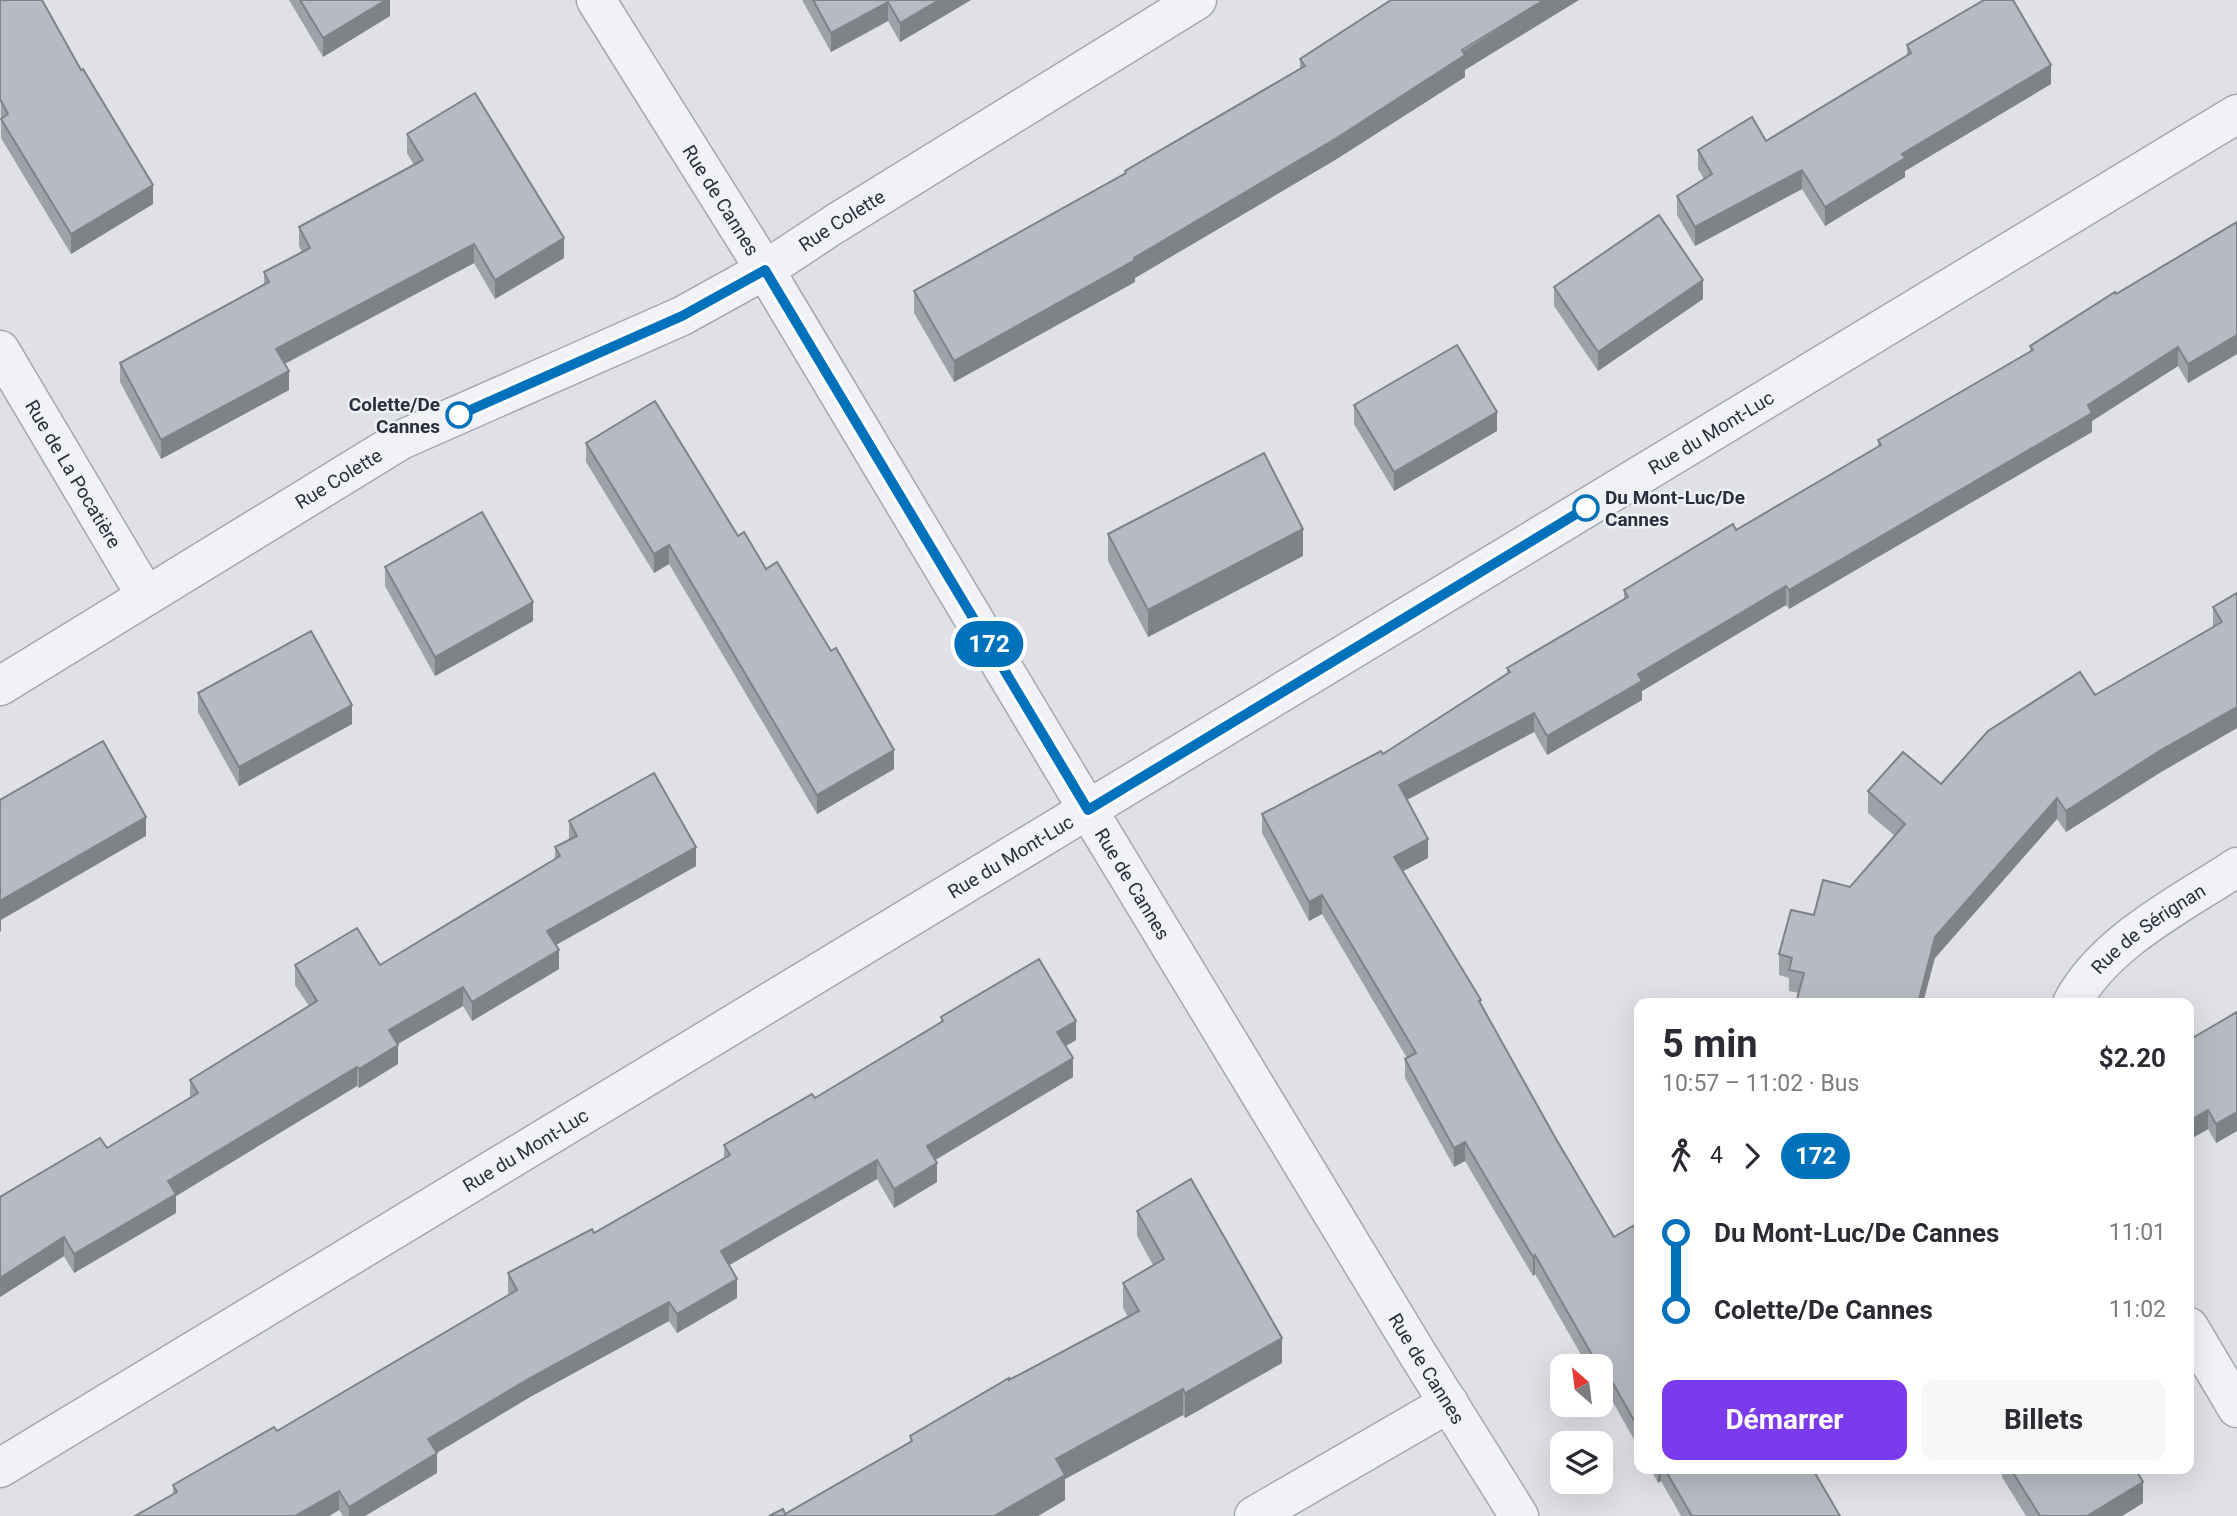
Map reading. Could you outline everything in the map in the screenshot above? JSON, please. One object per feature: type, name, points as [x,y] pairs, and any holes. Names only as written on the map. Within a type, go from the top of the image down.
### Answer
[{"type":"street","name":"Rue de Cannes","points":[[596,0],[765,270],[1088,810],[1519,1516]]},
{"type":"street","name":"Rue Colette","points":[[0,686],[401,440],[682,316],[765,270],[1197,0]]},
{"type":"street","name":"Rue du Mont-Luc","points":[[0,1468],[2237,114]]},
{"type":"street","name":"Rue de La Pocatière","points":[[0,350],[146,596]]},
{"type":"street","name":"Rue de Sérignan","points":[[2074,998],[2078,990],[2105,960],[2132,936],[2237,867]]},
{"type":"street","points":[[2194,1335],[2237,1408]]},
{"type":"street","points":[[1254,1516],[1449,1403]]},
{"type":"building","points":[[0,0],[42,0],[81,70],[83,69],[153,185],[71,234],[1,119],[8,114],[0,99]]},
{"type":"building","points":[[300,0],[386,0],[323,38]]},
{"type":"building","points":[[813,0],[939,0],[900,23],[888,2],[831,33]]},
{"type":"building","points":[[1391,0],[1544,0],[1462,50],[1465,55],[1335,139],[1134,258],[1135,260],[954,361],[914,291],[1126,173],[1125,171],[1305,66],[1300,59]]},
{"type":"building","points":[[1984,0],[2013,0],[2051,65],[1902,154],[1905,158],[1825,207],[1802,170],[1695,227],[1677,196],[1712,174],[1698,150],[1752,117],[1766,141],[1911,53],[1907,45]]},
{"type":"building","points":[[475,93],[564,238],[495,280],[474,244],[276,349],[289,371],[161,440],[120,363],[269,282],[264,272],[310,248],[299,227],[423,160],[407,134]]},
{"type":"building","points":[[1659,215],[1703,280],[1598,352],[1554,287]]},
{"type":"building","points":[[2237,222],[2237,335],[2188,364],[2178,347],[2088,405],[2092,413],[1789,590],[1786,586],[1638,674],[1642,681],[1547,736],[1534,713],[1399,785],[1428,839],[1394,857],[1481,1000],[1479,1001],[1556,1139],[1614,1237],[1633,1226],[1634,1228],[1634,1420],[1614,1385],[1614,1354],[1592,1354],[1535,1255],[1533,1257],[1465,1142],[1454,1148],[1405,1059],[1416,1053],[1322,895],[1309,902],[1262,814],[1381,751],[1383,754],[1510,672],[1507,668],[1628,597],[1624,590],[1733,524],[1736,530],[1881,445],[1878,440],[2033,350],[2030,346],[2115,292],[2116,294]]},
{"type":"building","points":[[1457,345],[1497,412],[1394,472],[1354,405]]},
{"type":"building","points":[[655,401],[738,536],[744,532],[766,569],[777,562],[831,651],[836,648],[894,750],[817,795],[669,545],[654,554],[586,443]]},
{"type":"building","points":[[1264,453],[1303,529],[1148,610],[1108,534]]},
{"type":"building","points":[[482,512],[533,602],[435,657],[385,567]]},
{"type":"building","points":[[2237,593],[2237,707],[2161,750],[2066,811],[2057,798],[1935,937],[1919,998],[1797,998],[1804,973],[1789,970],[1792,958],[1779,954],[1791,910],[1814,915],[1823,880],[1850,887],[1905,824],[1868,791],[1903,752],[1941,784],[1988,731],[2080,672],[2095,695],[2222,622],[2213,607]]},
{"type":"building","points":[[311,631],[352,705],[239,767],[198,693]]},
{"type":"building","points":[[103,741],[146,817],[0,901],[0,800]]},
{"type":"building","points":[[654,773],[696,847],[547,931],[559,950],[472,1002],[463,987],[389,1030],[398,1045],[168,1181],[176,1194],[74,1254],[64,1237],[0,1278],[0,1197],[100,1138],[107,1148],[198,1093],[190,1080],[317,1001],[295,965],[357,928],[380,965],[560,856],[555,847],[577,836],[569,821]]},
{"type":"building","points":[[1039,959],[1076,1021],[1057,1032],[1073,1058],[927,1146],[937,1163],[894,1189],[877,1160],[721,1251],[737,1279],[677,1314],[669,1302],[530,1378],[428,1439],[437,1453],[349,1507],[339,1491],[295,1516],[135,1516],[177,1492],[173,1485],[274,1427],[277,1431],[517,1290],[508,1273],[592,1229],[594,1233],[730,1155],[724,1145],[812,1094],[815,1098],[943,1021],[941,1017]]},
{"type":"building","points":[[2237,1012],[2237,1112],[2216,1124],[2208,1110],[2194,1118],[2194,1037]]},
{"type":"building","points":[[1191,1179],[1282,1338],[1185,1393],[1183,1389],[1056,1459],[1065,1475],[994,1516],[769,1516],[783,1509],[785,1514],[912,1441],[910,1436],[1009,1378],[1139,1311],[1123,1283],[1164,1259],[1137,1211]]},
{"type":"building","points":[[1668,1474],[1816,1474],[1840,1516],[1692,1516]]},
{"type":"building","points":[[2014,1474],[2138,1474],[2143,1482],[2087,1516],[2040,1516]]},
{"type":"bus line","name":"172","points":[[459,415],[682,316],[765,270],[1088,810],[1586,508]]},
{"type":"place","name":"Colette/De Cannes","points":[[459,415]]},
{"type":"place","name":"Du Mont-Luc/De Cannes","points":[[1586,508]]}]
